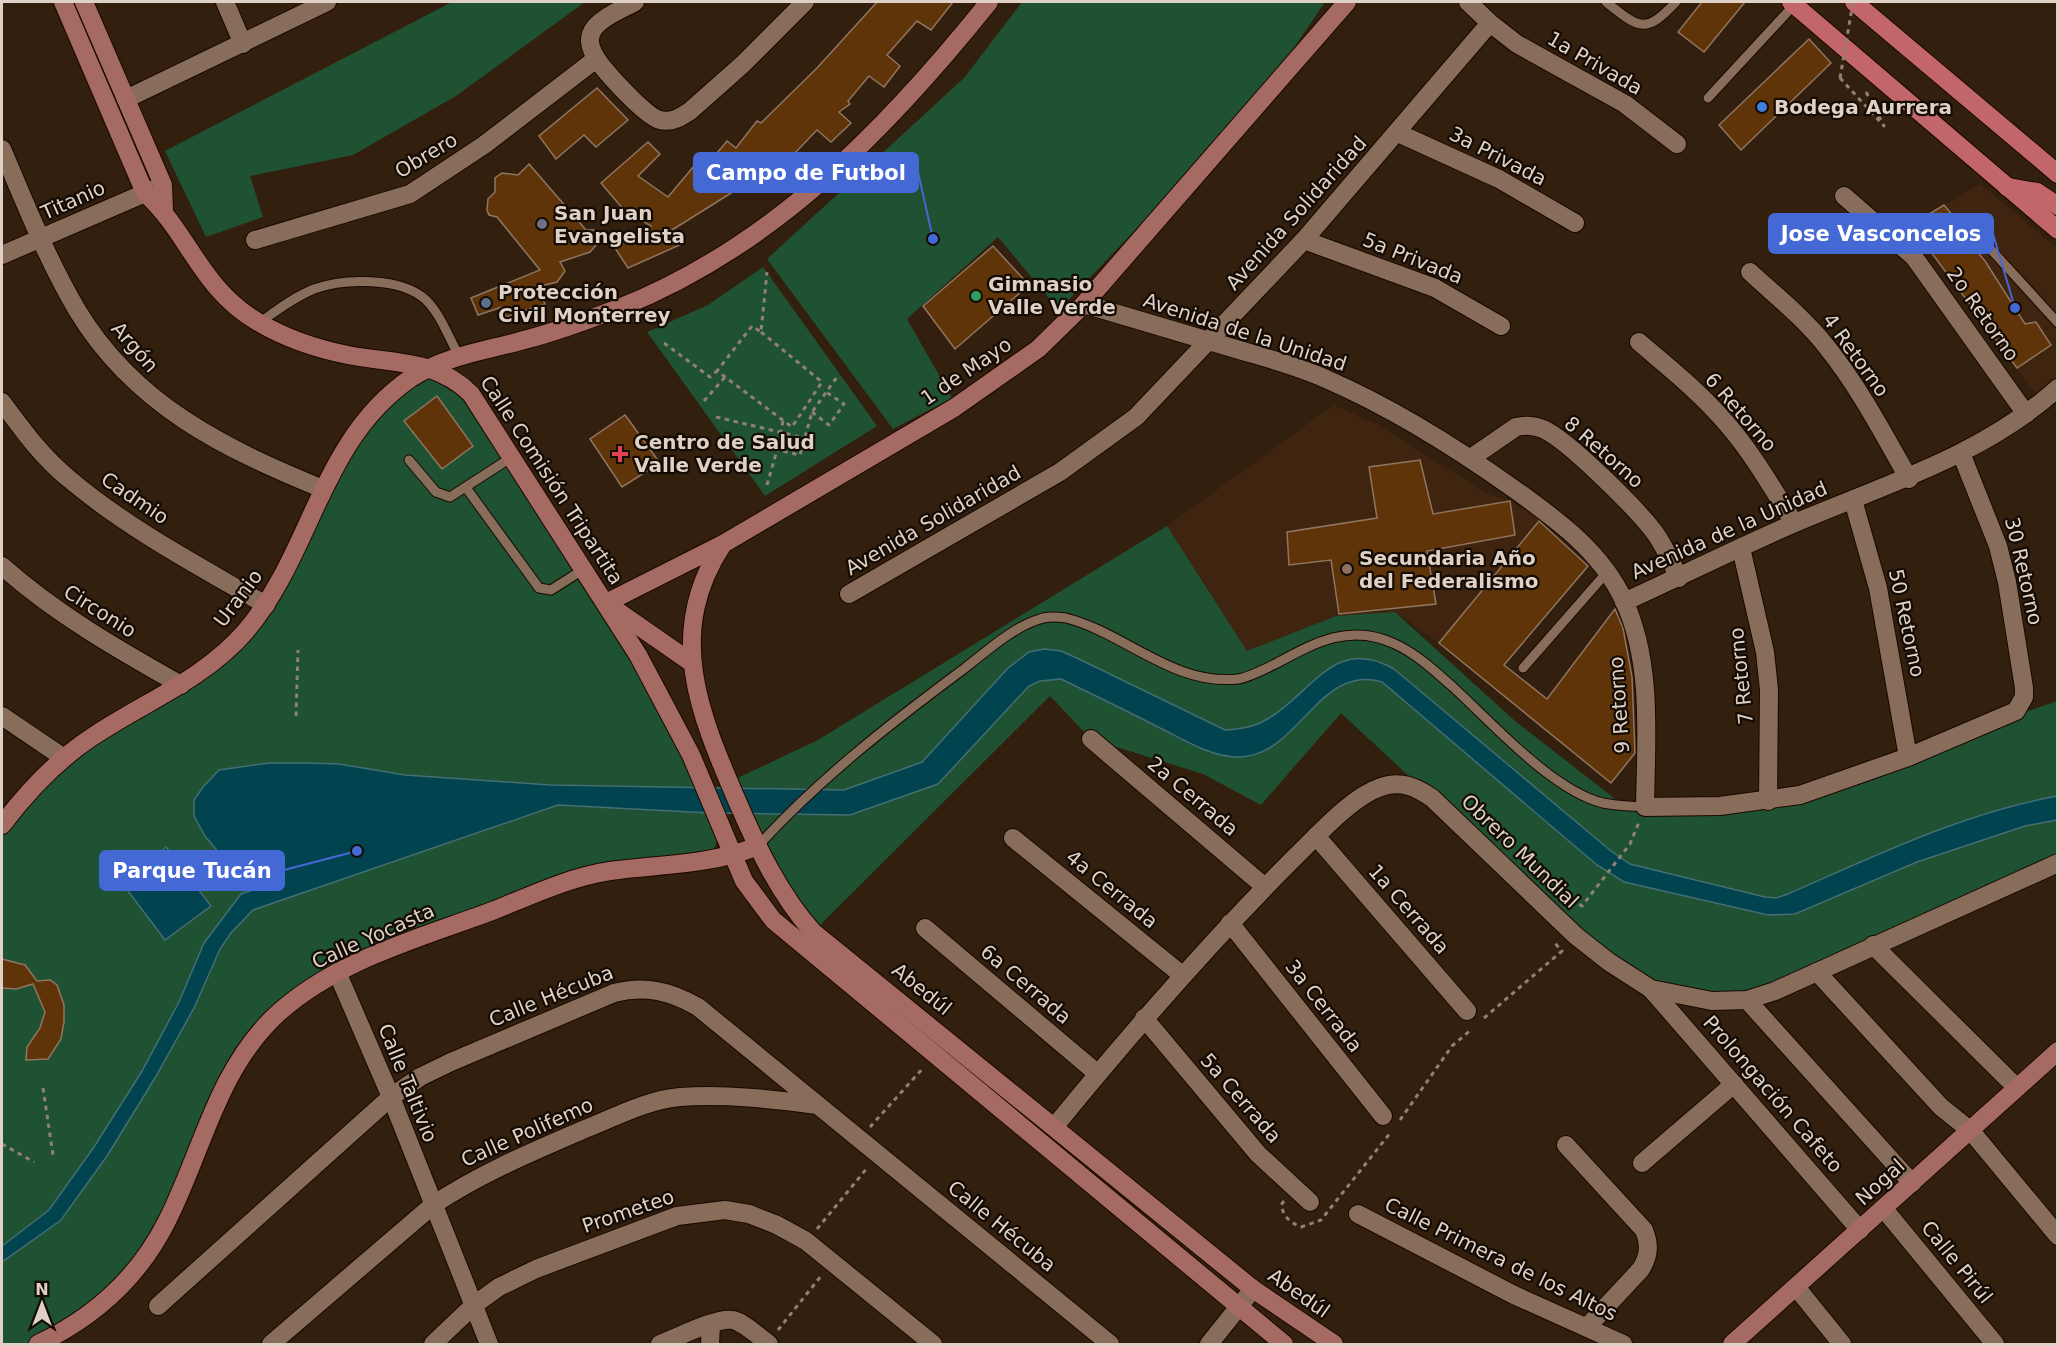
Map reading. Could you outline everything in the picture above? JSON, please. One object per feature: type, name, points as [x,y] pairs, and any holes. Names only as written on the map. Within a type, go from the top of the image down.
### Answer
[{"type":"main road","points":[[1853,2],[2058,174]]},
{"type":"main road","points":[[1793,3],[2058,230]]},
{"type":"main road","points":[[2007,187],[2037,192],[2058,206]]},
{"type":"street","name":"Calle Comisión Tripartita","points":[[63,2],[145,193],[164,211],[194,259],[221,295],[259,323],[324,350],[428,367],[445,373],[471,394],[606,603]]},
{"type":"street","name":"Calle Comisión Tripartita","points":[[84,2],[163,185],[164,211]]},
{"type":"street","points":[[225,2],[243,44]]},
{"type":"street","points":[[126,99],[327,2]]},
{"type":"street","points":[[635,2],[598,24],[590,36],[590,43],[596,59],[647,113],[662,121],[681,117],[690,111],[743,64],[805,2]]},
{"type":"street","name":"Uranio","points":[[2,825],[64,758],[92,736],[181,685],[215,661],[243,634],[266,605],[303,536],[339,457],[367,417],[405,383],[428,367],[459,356],[526,340],[648,296],[706,267],[756,235],[810,194],[860,148],[939,62],[989,2]]},
{"type":"street","name":"1 de Mayo","points":[[606,603],[723,544],[963,402],[1038,349],[1084,304],[1347,2]]},
{"type":"street","name":"1a Privada","points":[[1468,2],[1517,44],[1625,104],[1677,144]]},
{"type":"street","name":"Avenida Solidaridad","points":[[849,594],[1012,501],[1136,417],[1304,240],[1490,23]]},
{"type":"street","name":"Obrero","points":[[255,240],[410,194],[484,145],[596,59]]},
{"type":"street","name":"3a Privada","points":[[1398,133],[1499,179],[1575,223]]},
{"type":"street","name":"Argón","points":[[2,148],[41,238],[78,311],[110,356],[148,395],[194,428],[235,450],[323,489]]},
{"type":"street","name":"Titanio","points":[[2,255],[163,185]]},
{"type":"street","name":"2o Retorno","points":[[1844,196],[1914,257],[2026,414]]},
{"type":"street","name":"5a Privada","points":[[1304,240],[1435,288],[1501,326]]},
{"type":"street","name":"4 Retorno","points":[[1750,272],[1802,319],[1825,345],[1865,403],[1909,478]]},
{"type":"street","name":"Avenida de la Unidad","points":[[1084,304],[1325,378],[1375,402],[1471,458],[1546,512],[1577,539],[1608,571],[1624,602],[1794,523],[1909,478],[1961,453],[2026,414],[2058,388]]},
{"type":"street","name":"6 Retorno","points":[[1639,342],[1699,394],[1726,422],[1766,476],[1794,523]]},
{"type":"street","name":"Cadmio","points":[[2,402],[32,441],[66,477],[104,507],[176,553],[266,605]]},
{"type":"street","name":"8 Retorno","points":[[1471,458],[1516,427],[1524,425],[1545,430],[1572,451],[1642,517],[1667,553],[1679,578]]},
{"type":"street","name":"30 Retorno","points":[[1908,757],[2009,716],[2021,704],[2024,688],[2007,582],[1987,514],[1961,453]]},
{"type":"street","name":"50 Retorno","points":[[1853,500],[1878,588],[1908,757]]},
{"type":"street","name":"Abedúl","points":[[723,544],[710,563],[696,599],[693,617],[692,663],[702,714],[712,743],[758,846],[796,913],[813,932],[1055,1126],[1253,1289],[1334,1344]]},
{"type":"street","name":"7 Retorno","points":[[1741,548],[1765,652],[1769,690],[1768,801]]},
{"type":"street","name":"Circonio","points":[[2,566],[32,594],[74,623],[181,685]]},
{"type":"street","name":"9 Retorno","points":[[1624,602],[1638,649],[1644,686],[1645,807]]},
{"type":"street","points":[[606,603],[692,663]]},
{"type":"street","points":[[606,603],[638,655],[691,755],[744,881],[773,920],[1284,1344]]},
{"type":"street","points":[[2,716],[64,758]]},
{"type":"street","name":"2a Cerrada","points":[[1091,740],[1265,887]]},
{"type":"street","points":[[1645,807],[1720,806],[1768,801],[1818,789],[1908,757]]},
{"type":"street","name":"Obrero Mundial","points":[[1055,1126],[1144,1018],[1230,923],[1317,836],[1365,794],[1383,786],[1399,783],[1414,786],[1432,798],[1576,936],[1609,962],[1651,989],[1713,1001],[1747,1000],[1817,972],[2058,863]]},
{"type":"street","name":"1a Cerrada","points":[[1317,836],[1467,1011]]},
{"type":"street","name":"4a Cerrada","points":[[1013,838],[1182,975]]},
{"type":"street","name":"Calle Yocasta","points":[[38,1344],[86,1318],[117,1293],[143,1261],[167,1220],[213,1107],[232,1071],[273,1018],[337,972],[403,944],[574,880],[609,872],[677,866],[733,856],[758,846]]},
{"type":"street","name":"3a Cerrada","points":[[1230,923],[1383,1116]]},
{"type":"street","name":"6a Cerrada","points":[[925,928],[1098,1074]]},
{"type":"street","points":[[1873,945],[2017,1089]]},
{"type":"street","name":"Calle Taltivio","points":[[337,972],[391,1097],[489,1344]]},
{"type":"street","points":[[1817,972],[1941,1107],[1971,1131],[2058,1236]]},
{"type":"street","name":"Calle Hécuba","points":[[158,1306],[391,1097],[420,1077],[614,993],[633,988],[655,990],[678,996],[698,1007],[1110,1344]]},
{"type":"street","name":"Prolongación Cafeto","points":[[1651,989],[1860,1230]]},
{"type":"street","points":[[1747,1000],[1912,1183]]},
{"type":"street","name":"5a Cerrada","points":[[1144,1018],[1258,1154],[1310,1202]]},
{"type":"street","name":"Nogal","points":[[1732,1344],[2058,1051]]},
{"type":"street","points":[[1642,1163],[1734,1084]]},
{"type":"street","name":"Calle Polifemo","points":[[271,1344],[433,1205],[490,1170],[653,1103],[678,1098],[728,1096],[819,1105]]},
{"type":"street","points":[[1566,1145],[1644,1230],[1648,1248],[1641,1269],[1588,1326]]},
{"type":"street","name":"Calle Pirúl","points":[[1884,1209],[1995,1344]]},
{"type":"street","name":"Prometeo","points":[[433,1344],[474,1305],[499,1287],[536,1269],[676,1216],[725,1210],[749,1214],[777,1225],[806,1241],[933,1344]]},
{"type":"street","name":"Calle Primera de los Altos","points":[[1358,1214],[1514,1295],[1588,1326],[1623,1344]]},
{"type":"street","points":[[1796,1287],[1842,1344]]},
{"type":"street","points":[[1209,1344],[1253,1289]]},
{"type":"street","points":[[660,1344],[723,1320],[739,1322],[768,1344]]},
{"type":"street","points":[[710,1344],[711,1324]]},
{"type":"lane","points":[[1606,2],[1629,21],[1647,24],[1655,22],[1676,2]]},
{"type":"lane","points":[[1708,98],[1793,3]]},
{"type":"lane","points":[[1986,244],[2058,323]]},
{"type":"lane","points":[[259,323],[301,295],[324,286],[356,283],[394,285],[424,299],[438,317],[459,356]]},
{"type":"lane","points":[[409,460],[436,492],[450,497],[467,489],[512,457]]},
{"type":"lane","points":[[467,489],[539,588],[551,590],[584,569]]},
{"type":"lane","points":[[1523,668],[1608,571]]},
{"type":"lane","points":[[758,846],[843,760],[1000,642],[1041,618],[1062,617],[1086,624],[1185,673],[1214,679],[1240,679],[1267,668],[1316,642],[1340,634],[1363,634],[1396,644],[1429,666],[1547,772],[1577,793],[1602,803],[1645,807]]},
{"type":"path","points":[[1853,2],[1840,78],[1884,126],[1862,84],[1872,87]]},
{"type":"path","points":[[760,332],[766,272]]},
{"type":"path","points":[[664,343],[710,377],[752,326],[822,382],[792,427],[717,370]]},
{"type":"path","points":[[704,401],[724,376]]},
{"type":"path","points":[[777,450],[800,455],[812,412],[837,376]]},
{"type":"path","points":[[812,412],[830,425],[844,404],[826,392]]},
{"type":"path","points":[[716,417],[805,438]]},
{"type":"path","points":[[767,486],[783,421]]},
{"type":"path","points":[[296,716],[298,650]]},
{"type":"path","points":[[1572,899],[1582,906],[1630,844],[1645,807]]},
{"type":"path","points":[[1295,1188],[1281,1205],[1290,1222],[1301,1227],[1321,1220],[1387,1138],[1452,1046],[1562,951],[1548,936]]},
{"type":"path","points":[[860,1139],[922,1070]]},
{"type":"path","points":[[44,1088],[53,1155]]},
{"type":"path","points":[[2,1144],[34,1162]]},
{"type":"path","points":[[806,1241],[879,1154]]},
{"type":"path","points":[[768,1344],[833,1261]]},
{"type":"shaded area","points":[[1980,184],[2057,248],[2057,379],[2039,398],[1911,225]]},
{"type":"shaded area","name":"Secundaria Año del Federalismo","points":[[1334,405],[1376,424],[1486,493],[1511,501],[1540,519],[1439,643],[1395,612],[1336,616],[1247,652],[1167,526]]},
{"type":"green space","points":[[452,2],[585,2],[456,96],[353,155],[250,176],[263,217],[206,237],[165,151]]},
{"type":"green space","points":[[1022,2],[1325,2],[1257,102],[1059,310],[998,237],[907,319],[952,398],[893,429],[767,259],[964,78]]},
{"type":"green space","points":[[763,267],[877,426],[765,496],[647,332],[708,305]]},
{"type":"green space","points":[[415,376],[445,382],[471,394],[606,603],[715,810],[717,841],[709,862],[610,872],[337,972],[251,1043],[143,1261],[38,1344],[2,1344],[2,825],[39,782],[243,634],[350,439]]},
{"type":"green space","points":[[1167,526],[1247,651],[1336,616],[1395,612],[1515,721],[1623,805],[1768,801],[2057,701],[2057,863],[1775,991],[1681,996],[1609,962],[1341,713],[1261,805],[1203,774],[1091,739],[1050,696],[813,932],[729,782],[818,740]]},
{"type":"water","points":[[1044,649],[1061,651],[1225,730],[1248,727],[1269,718],[1326,671],[1340,663],[1355,659],[1373,660],[1394,669],[1611,851],[1630,864],[1765,897],[1776,898],[1788,894],[1920,837],[1988,813],[2022,804],[2057,796],[2057,820],[2025,826],[1917,862],[1795,914],[1768,915],[1624,882],[1597,865],[1382,682],[1360,680],[1341,686],[1324,698],[1276,743],[1258,754],[1236,757],[1216,754],[1196,746],[1061,679],[1040,681],[1029,686],[938,784],[850,815],[710,813],[558,805],[253,910],[231,933],[220,949],[194,1008],[155,1078],[107,1156],[61,1220],[2,1262],[2,1246],[49,1210],[94,1147],[142,1071],[179,1002],[204,943],[241,894],[264,886],[234,871],[205,836],[194,816],[194,800],[219,770],[269,763],[339,764],[405,775],[550,785],[844,790],[922,762],[1008,668],[1029,652]]},
{"type":"water","points":[[166,847],[211,906],[165,940],[122,883]]},
{"type":"building","points":[[877,2],[953,2],[931,30],[917,21],[887,55],[900,66],[884,87],[869,76],[848,101],[850,104],[839,112],[851,123],[831,142],[817,130],[794,154],[780,161],[794,172],[766,191],[755,178],[672,230],[684,243],[628,268],[615,248],[651,226],[624,210],[601,183],[648,142],[660,154],[638,176],[668,197],[694,166],[702,171],[727,141],[736,148],[757,121],[761,123],[817,68]]},
{"type":"building","points":[[1702,2],[1745,2],[1704,52],[1678,32]]},
{"type":"building","name":"Bodega Aurrera","points":[[1809,39],[1831,63],[1741,150],[1719,125]]},
{"type":"building","points":[[597,88],[628,120],[596,147],[584,135],[556,159],[539,136]]},
{"type":"building","name":"San Juan Evangelista","points":[[529,164],[586,230],[594,230],[597,244],[590,252],[560,262],[565,271],[557,282],[537,287],[545,304],[506,317],[502,307],[478,315],[471,298],[540,270],[497,217],[489,215],[487,210],[488,199],[495,192],[495,178],[502,173],[518,175]]},
{"type":"building","points":[[1944,205],[1958,222],[1954,224],[1985,261],[2025,324],[2036,322],[2051,345],[2017,368],[1911,225]]},
{"type":"building","name":"Gimnasio Valle Verde","points":[[993,246],[1029,285],[955,349],[923,306]]},
{"type":"building","points":[[437,396],[473,446],[442,469],[404,421]]},
{"type":"building","points":[[625,415],[660,463],[622,487],[590,439]]},
{"type":"building","points":[[1420,460],[1433,514],[1510,501],[1515,535],[1427,551],[1436,604],[1339,614],[1331,560],[1289,565],[1287,532],[1377,518],[1369,467]]},
{"type":"building","points":[[1539,521],[1588,566],[1504,665],[1547,699],[1615,609],[1623,628],[1632,677],[1635,753],[1611,783],[1439,643]]},
{"type":"building","points":[[2,959],[25,965],[37,981],[50,980],[57,985],[64,1005],[64,1022],[61,1039],[48,1059],[26,1060],[27,1047],[40,1028],[45,1012],[33,984],[16,989],[2,988]]},
{"type":"place","name":"Bodega Aurrera","points":[[1762,107]]},
{"type":"place","name":"San Juan Evangelista","points":[[542,224]]},
{"type":"place","name":"Campo de Futbol","points":[[933,239]]},
{"type":"place","name":"Gimnasio Valle Verde","points":[[976,296]]},
{"type":"place","name":"Protección Civil Monterrey","points":[[486,303]]},
{"type":"place","name":"Jose Vasconcelos","points":[[2015,308]]},
{"type":"place","name":"Centro de Salud Valle Verde","points":[[620,454]]},
{"type":"place","name":"Secundaria Año del Federalismo","points":[[1347,569]]},
{"type":"place","name":"Parque Tucán","points":[[357,851]]}]
